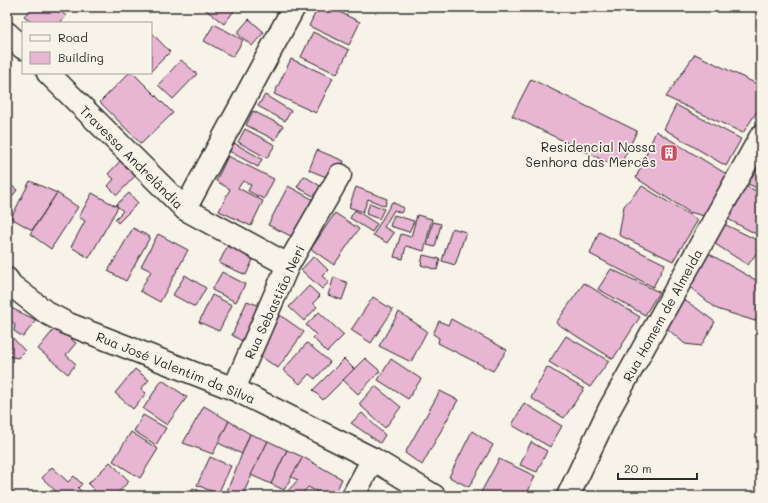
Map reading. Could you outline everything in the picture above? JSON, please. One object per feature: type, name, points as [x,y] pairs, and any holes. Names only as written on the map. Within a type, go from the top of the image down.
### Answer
[{"type":"street","points":[[185,209],[294,7]]},
{"type":"street","points":[[7,33],[22,47]]},
{"type":"street","name":"Travessa Andrelândia","points":[[49,74],[185,209],[288,265]]},
{"type":"street","name":"Rua Homem de Almeida","points":[[568,496],[610,408],[761,136]]},
{"type":"street","name":"Rua Sebastião Neri","points":[[234,389],[288,265],[340,175]]},
{"type":"street","name":"Rua José Valentim da Silva","points":[[8,283],[47,313],[68,324],[234,389],[373,459],[434,496]]},
{"type":"street","points":[[353,496],[373,459]]},
{"type":"building","points":[[33,7],[57,7],[66,16],[61,22],[31,22],[24,16]]},
{"type":"building","points":[[202,7],[237,7],[224,24]]},
{"type":"building","points":[[318,7],[329,7],[360,22],[349,45],[309,26]]},
{"type":"building","points":[[249,19],[264,32],[252,46],[237,33]]},
{"type":"building","points":[[214,24],[243,40],[233,57],[204,41]]},
{"type":"building","points":[[313,32],[349,50],[337,74],[301,57]]},
{"type":"building","points":[[152,33],[170,52],[152,70]]},
{"type":"building","points":[[695,54],[761,86],[761,105],[743,133],[666,97]]},
{"type":"building","points":[[291,59],[333,78],[316,113],[274,94]]},
{"type":"building","points":[[181,60],[197,74],[173,99],[158,85]]},
{"type":"building","points":[[128,74],[134,74],[173,113],[141,144],[100,102]]},
{"type":"building","points":[[531,79],[637,131],[619,168],[512,116]]},
{"type":"building","points":[[265,95],[291,111],[285,121],[258,106]]},
{"type":"building","points":[[676,105],[741,139],[726,166],[664,129]]},
{"type":"building","points":[[253,111],[283,126],[275,140],[246,125]]},
{"type":"building","points":[[245,129],[275,145],[267,158],[238,142]]},
{"type":"building","name":"Residencial Nossa Senhora das Mercês","points":[[656,131],[728,175],[708,217],[689,212],[636,178]]},
{"type":"building","points":[[234,143],[262,159],[258,167],[229,151]]},
{"type":"building","points":[[317,150],[344,161],[336,181],[309,170]]},
{"type":"building","points":[[761,150],[761,190],[744,182]]},
{"type":"building","points":[[228,156],[274,179],[264,199],[248,191],[251,185],[243,181],[238,188],[263,201],[251,226],[219,211],[230,189],[216,181]]},
{"type":"building","points":[[122,159],[137,174],[117,195],[108,186],[114,179],[108,174]]},
{"type":"building","points":[[304,176],[322,187],[315,197],[297,187]]},
{"type":"building","points":[[30,181],[57,193],[32,230],[11,218]]},
{"type":"building","points":[[7,182],[17,190],[7,203]]},
{"type":"building","points":[[743,185],[761,193],[761,223],[756,234],[724,217]]},
{"type":"building","points":[[288,186],[312,199],[293,237],[268,225]]},
{"type":"building","points":[[642,186],[698,220],[673,261],[619,235],[624,206]]},
{"type":"building","points":[[356,187],[387,199],[385,206],[368,199],[363,212],[349,207]]},
{"type":"building","points":[[57,193],[78,207],[51,249],[30,234]]},
{"type":"building","points":[[92,193],[118,207],[89,258],[71,247],[85,221],[79,217]]},
{"type":"building","points":[[129,193],[138,203],[118,223],[115,219],[123,211],[116,205]]},
{"type":"building","points":[[392,202],[404,208],[401,213],[394,210],[384,227],[394,233],[387,243],[373,235]]},
{"type":"building","points":[[370,203],[384,209],[379,219],[366,214]]},
{"type":"building","points":[[355,210],[377,224],[372,232],[350,218]]},
{"type":"building","points":[[335,213],[359,229],[334,265],[311,249]]},
{"type":"building","points":[[394,215],[414,221],[409,232],[390,226]]},
{"type":"building","points":[[417,215],[432,219],[424,251],[406,246],[403,259],[394,257],[401,234],[411,237]]},
{"type":"building","points":[[433,222],[441,224],[435,247],[427,245]]},
{"type":"building","points":[[724,224],[761,242],[761,247],[748,265],[712,242]]},
{"type":"building","points":[[133,228],[150,237],[126,281],[108,271]]},
{"type":"building","points":[[452,228],[466,232],[455,265],[442,261]]},
{"type":"building","points":[[599,232],[665,264],[653,287],[590,254]]},
{"type":"building","points":[[158,234],[188,250],[160,302],[140,291],[151,271],[141,266]]},
{"type":"building","points":[[229,243],[255,255],[246,275],[219,263]]},
{"type":"building","points":[[706,252],[761,283],[761,310],[755,321],[717,309],[686,284]]},
{"type":"building","points":[[423,255],[440,259],[437,270],[421,265]]},
{"type":"building","points":[[314,256],[328,270],[322,276],[329,282],[322,289],[301,270]]},
{"type":"building","points":[[611,269],[659,292],[645,315],[598,289]]},
{"type":"building","points":[[222,272],[245,284],[236,302],[212,290]]},
{"type":"building","points":[[185,275],[206,288],[195,307],[173,295]]},
{"type":"building","points":[[334,277],[348,283],[342,300],[328,295]]},
{"type":"building","points":[[584,283],[640,317],[613,359],[556,323]]},
{"type":"building","points":[[309,286],[320,296],[313,303],[317,307],[304,321],[289,307]]},
{"type":"building","points":[[212,295],[232,305],[219,331],[199,322]]},
{"type":"building","points":[[373,297],[393,310],[371,343],[351,330]]},
{"type":"building","points":[[679,297],[715,322],[701,346],[685,344],[663,325]]},
{"type":"building","points":[[247,301],[260,306],[245,343],[232,335]]},
{"type":"building","points":[[7,306],[36,320],[23,337],[14,331],[15,324],[7,318]]},
{"type":"building","points":[[319,312],[344,335],[327,352],[313,338],[316,335],[306,325]]},
{"type":"building","points":[[399,312],[427,331],[411,362],[379,346]]},
{"type":"building","points":[[280,315],[304,332],[278,368],[254,352]]},
{"type":"building","points":[[451,319],[507,350],[493,371],[438,343],[439,338],[433,334],[439,321],[448,325]]},
{"type":"building","points":[[56,327],[76,343],[66,355],[76,364],[68,374],[38,349]]},
{"type":"building","points":[[9,334],[25,351],[18,358],[7,356],[7,336]]},
{"type":"building","points":[[566,336],[609,361],[590,387],[549,362]]},
{"type":"building","points":[[307,343],[330,362],[315,379],[309,374],[300,384],[283,370]]},
{"type":"building","points":[[365,358],[380,371],[358,394],[343,380]]},
{"type":"building","points":[[344,359],[354,369],[323,400],[313,390]]},
{"type":"building","points":[[391,359],[421,379],[408,399],[378,380]]},
{"type":"building","points":[[547,367],[584,389],[564,418],[531,398]]},
{"type":"building","points":[[135,369],[149,380],[141,389],[146,393],[133,409],[115,393]]},
{"type":"building","points":[[162,380],[187,397],[167,425],[143,409]]},
{"type":"building","points":[[375,386],[401,407],[385,428],[359,404]]},
{"type":"building","points":[[440,391],[458,400],[422,465],[405,453]]},
{"type":"building","points":[[524,403],[562,426],[550,447],[512,425]]},
{"type":"building","points":[[204,406],[229,421],[213,454],[183,443]]},
{"type":"building","points":[[362,413],[385,435],[380,443],[351,423]]},
{"type":"building","points":[[143,415],[166,428],[156,445],[134,431]]},
{"type":"building","points":[[229,421],[250,434],[242,454],[218,443]]},
{"type":"building","points":[[472,431],[493,445],[469,487],[449,477]]},
{"type":"building","points":[[131,432],[158,449],[140,478],[113,461]]},
{"type":"building","points":[[250,434],[268,441],[242,496],[225,496]]},
{"type":"building","points":[[268,441],[287,450],[271,484],[251,475]]},
{"type":"building","points":[[531,442],[547,451],[537,472],[520,465]]},
{"type":"building","points":[[287,450],[303,457],[284,490],[271,484]]},
{"type":"building","points":[[210,457],[231,466],[218,494],[197,485]]},
{"type":"building","points":[[303,457],[342,479],[334,496],[325,496],[308,487],[300,496],[283,496],[298,480],[291,477]]},
{"type":"building","points":[[499,459],[535,476],[526,496],[479,496]]},
{"type":"building","points":[[110,462],[129,481],[115,496],[100,496],[88,484]]},
{"type":"building","points":[[52,467],[68,482],[74,476],[82,484],[78,488],[86,496],[61,496],[42,478]]},
{"type":"building","points":[[193,488],[211,496],[189,496]]},
{"type":"place","name":"Residencial Nossa Senhora das Mercês","points":[[669,153]]}]
